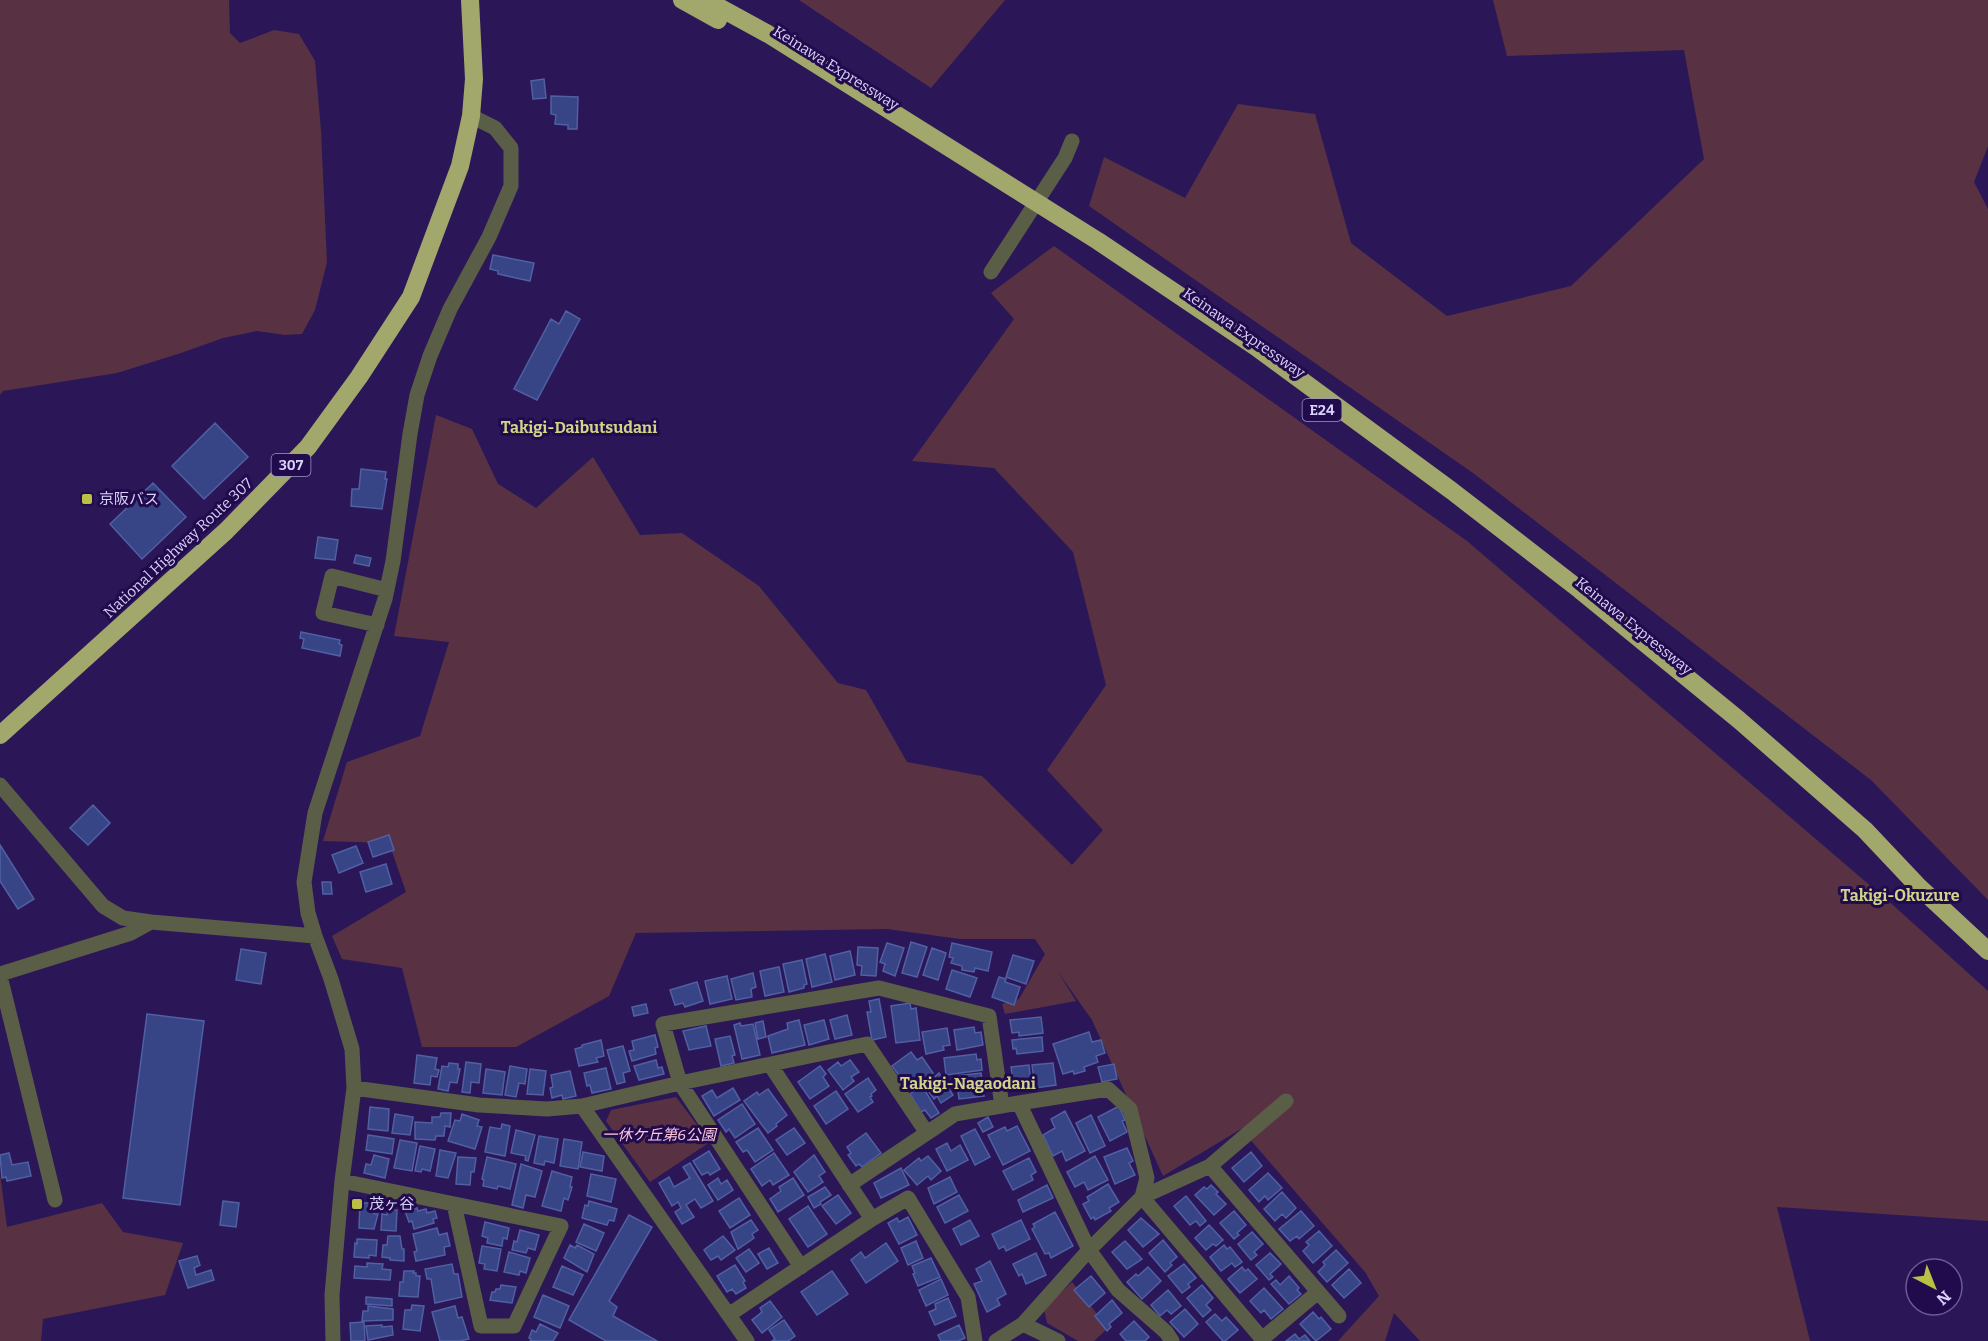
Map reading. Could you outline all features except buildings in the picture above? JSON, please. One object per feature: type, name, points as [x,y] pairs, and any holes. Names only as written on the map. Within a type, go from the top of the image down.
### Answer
[{"type":"highway","name":"National Highway Route 307","points":[[0,735],[226,531],[308,447],[359,376],[411,297],[460,166],[471,116],[474,79],[470,0]]},
{"type":"highway","name":"Keinawa Expressway","points":[[682,0],[762,44],[926,145],[1092,250],[1259,364],[1446,500],[1573,598],[1732,730],[1857,838],[1917,885]]},
{"type":"highway","name":"Keinawa Expressway","points":[[706,0],[768,34],[1098,241],[1256,346],[1452,491],[1739,720],[1865,830],[1917,885],[1988,951]]},
{"type":"street","points":[[333,1341],[332,1295],[342,1181],[354,1088],[352,1049],[332,979],[308,913],[304,882],[315,813],[387,590],[417,395],[429,356],[450,309],[489,237],[511,186],[511,148],[495,128],[471,116]]},
{"type":"street","points":[[991,272],[1065,158],[1072,141]]},
{"type":"street","points":[[377,625],[323,613],[332,576],[387,590]]},
{"type":"street","points":[[0,785],[103,906],[123,918],[315,936]]},
{"type":"street","points":[[55,1200],[0,976],[131,933],[151,922]]},
{"type":"street","points":[[801,1267],[680,1083],[663,1024],[879,988],[989,1016],[1002,1106]]},
{"type":"street","points":[[354,1088],[479,1106],[547,1109],[582,1106],[867,1044],[927,1133]]},
{"type":"street","points":[[771,1066],[872,1219]]},
{"type":"street","points":[[849,1185],[955,1114],[1108,1089],[1130,1109],[1147,1178],[1142,1197]]},
{"type":"street","points":[[996,1341],[1023,1323],[1089,1250],[1142,1197],[1210,1166],[1286,1101]]},
{"type":"street","points":[[1019,1103],[1089,1250],[1118,1290],[1166,1332],[1172,1341]]},
{"type":"street","points":[[582,1106],[747,1341]]},
{"type":"street","points":[[1210,1166],[1339,1316]]},
{"type":"street","points":[[342,1181],[454,1204],[561,1226],[514,1326],[482,1326],[454,1204]]},
{"type":"street","points":[[1142,1197],[1263,1340],[1318,1292]]},
{"type":"street","points":[[730,1314],[872,1219],[908,1198],[968,1297],[975,1341]]},
{"type":"street","points":[[1023,1323],[1058,1341]]},
{"type":"green space","points":[[0,0],[229,0],[230,33],[240,43],[274,30],[299,34],[315,61],[321,131],[327,262],[315,310],[302,334],[285,335],[257,331],[223,338],[117,373],[3,391],[0,395]]},
{"type":"green space","points":[[799,0],[1005,0],[931,88]]},
{"type":"green space","points":[[1493,0],[1988,0],[1988,146],[1974,182],[1988,209],[1988,900],[1871,780],[1473,473],[1089,206],[1104,157],[1185,198],[1238,104],[1315,114],[1351,243],[1447,316],[1571,286],[1704,159],[1684,50],[1507,56]]},
{"type":"green space","points":[[1054,246],[1467,541],[1894,906],[1988,991],[1988,1221],[1777,1207],[1810,1341],[1420,1341],[1394,1313],[1385,1341],[1338,1341],[1379,1296],[1365,1272],[1241,1129],[1163,1176],[1092,1020],[1058,972],[1076,1001],[1005,1014],[1002,1004],[1019,999],[1045,954],[1035,939],[960,939],[887,929],[636,933],[609,996],[516,1047],[422,1047],[402,968],[342,959],[332,936],[406,892],[389,843],[323,841],[347,762],[420,736],[449,642],[394,636],[436,415],[472,429],[498,484],[536,508],[593,457],[640,535],[682,533],[759,586],[838,683],[866,690],[907,762],[982,776],[1072,865],[1103,830],[1047,770],[1106,685],[1073,552],[994,468],[912,461],[1014,319],[991,293]]},
{"type":"green space","name":"一休ケ丘第6公園","points":[[676,1097],[710,1142],[650,1182],[606,1121],[611,1110]]},
{"type":"green space","points":[[0,1174],[7,1227],[102,1203],[123,1232],[183,1243],[165,1295],[43,1319],[41,1341],[0,1341]]},
{"type":"green space","points":[[1072,1282],[1108,1328],[1094,1341],[1078,1341],[1047,1323],[1044,1309]]},
{"type":"place","name":"京阪バス","points":[[87,499]]},
{"type":"place","name":"茂ヶ谷","points":[[357,1204]]},
{"type":"district","name":"Takigi-Daibutsudani","points":[[579,427]]},
{"type":"district","name":"Takigi-Okuzure","points":[[1900,895]]},
{"type":"district","name":"Takigi-Nagaodani","points":[[968,1083]]}]
